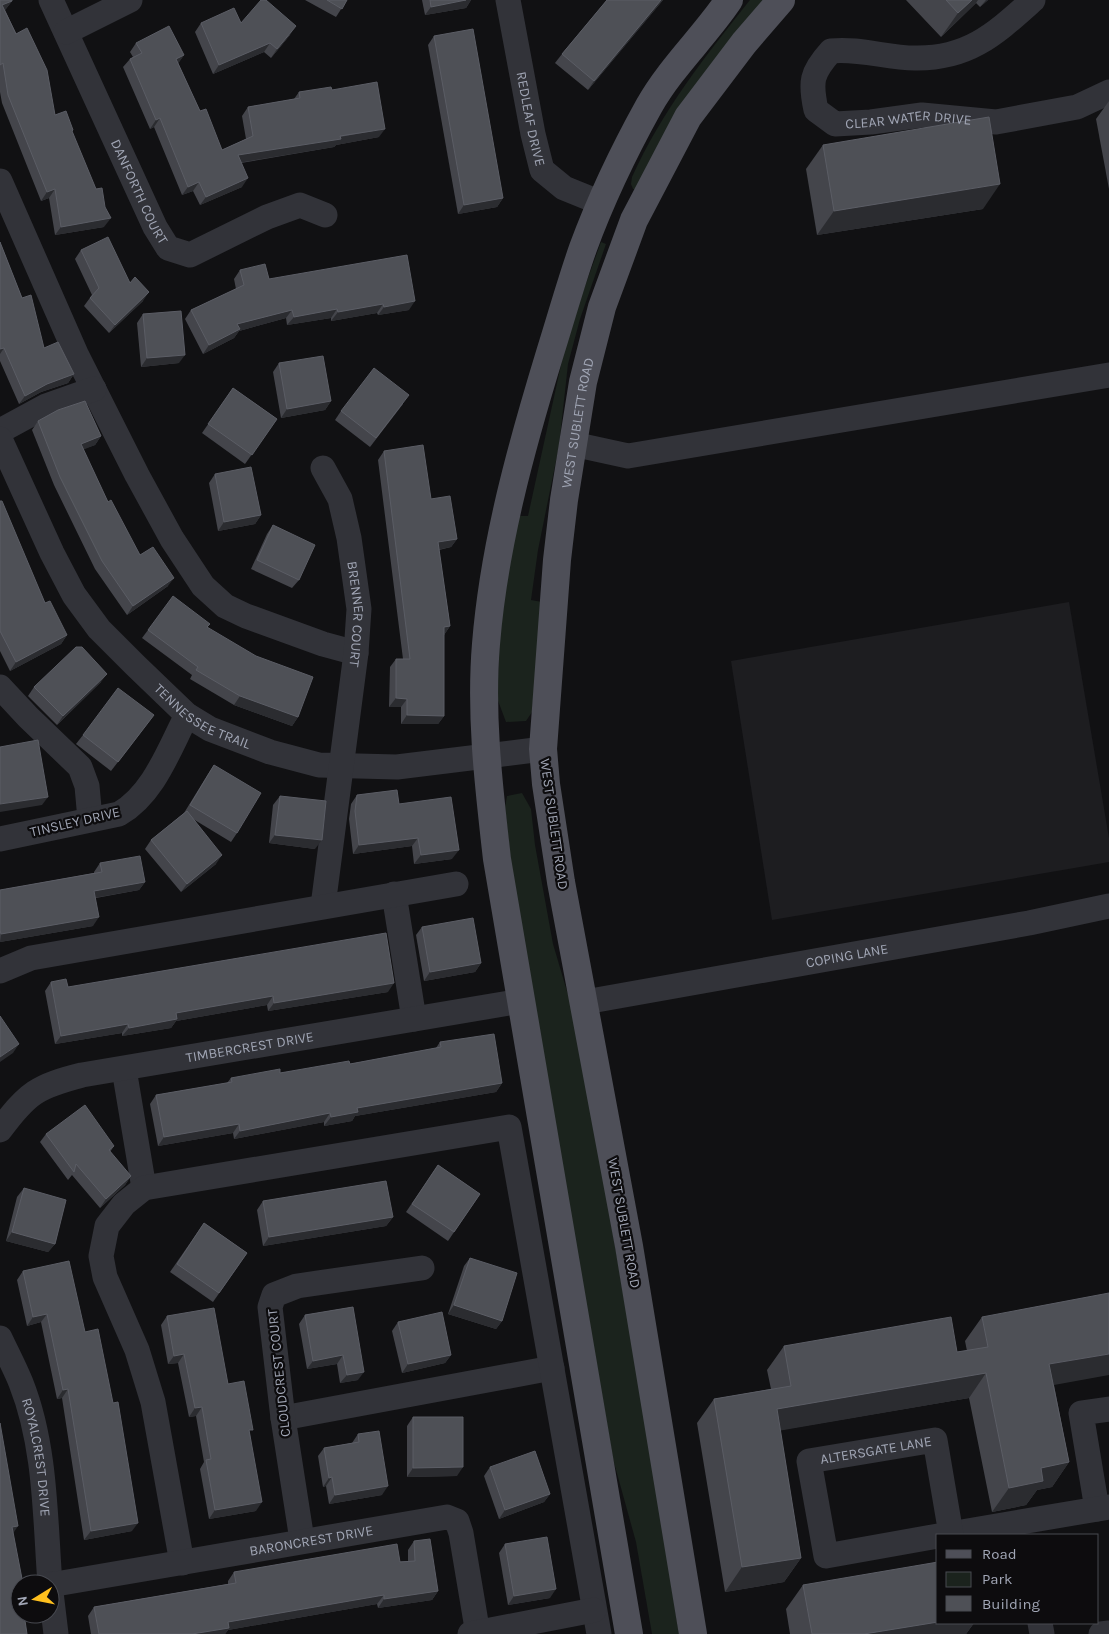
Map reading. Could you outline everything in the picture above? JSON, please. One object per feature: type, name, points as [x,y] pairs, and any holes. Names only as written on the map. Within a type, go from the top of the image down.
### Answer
[{"type":"main road","points":[[629,1634],[497,859],[485,757],[486,644],[512,485],[526,431],[583,249],[601,204],[649,105],[679,60],[729,0]]},
{"type":"main road","name":"WEST SUBLETT ROAD","points":[[693,1634],[629,1246],[557,854],[543,749],[557,560],[583,382],[602,307],[634,220],[688,117],[744,43],[781,0]]},
{"type":"main road","points":[[601,204],[634,220]]},
{"type":"street","name":"DANFORTH COURT","points":[[51,0],[154,226],[168,248],[190,255],[267,217],[300,205],[325,215]]},
{"type":"street","points":[[66,32],[130,0]]},
{"type":"street","name":"CLEAR WATER DRIVE","points":[[1033,0],[990,38],[952,55],[916,58],[852,49],[831,50],[816,67],[811,87],[816,110],[835,124],[871,122],[922,115],[996,122],[1077,107],[1109,92]]},
{"type":"street","name":"REDLEAF DRIVE","points":[[514,2],[533,134],[542,170],[564,188],[601,204]]},
{"type":"street","points":[[0,181],[77,356],[167,530],[203,586],[225,606],[246,616],[323,644],[356,653]]},
{"type":"street","points":[[573,444],[628,456],[1109,374]]},
{"type":"street","points":[[0,430],[46,406],[94,389]]},
{"type":"street","name":"TENNESSEE TRAIL","points":[[0,439],[52,553],[74,595],[99,629],[187,715],[210,729],[270,752],[319,765],[397,767],[543,749]]},
{"type":"street","name":"BRENNER COURT","points":[[323,468],[340,499],[349,538],[359,609],[356,653],[324,906]]},
{"type":"street","points":[[2,692],[80,767],[87,786],[90,819]]},
{"type":"street","name":"TINSLEY DRIVE","points":[[0,839],[119,814],[134,805],[145,792],[187,715]]},
{"type":"street","points":[[0,971],[31,958],[456,884]]},
{"type":"street","points":[[394,894],[414,1019]]},
{"type":"street","name":"COPING LANE","points":[[584,1002],[1029,924],[1109,906]]},
{"type":"street","name":"TIMBERCREST DRIVE","points":[[0,1130],[27,1096],[50,1083],[82,1075],[124,1070],[521,1002]]},
{"type":"street","points":[[124,1070],[144,1188]]},
{"type":"street","points":[[182,1563],[153,1402],[137,1350],[105,1277],[102,1256],[107,1226],[124,1204],[144,1188],[509,1127],[599,1634]]},
{"type":"street","name":"CLOUDCREST COURT","points":[[302,1540],[283,1418],[270,1307],[274,1294],[297,1286],[422,1268]]},
{"type":"street","name":"ROYALCREST DRIVE","points":[[0,1338],[6,1367],[22,1384],[37,1440],[43,1487],[49,1574]]},
{"type":"street","points":[[283,1418],[552,1368]]},
{"type":"street","name":"ALTERSGATE LANE","points":[[958,1534],[1026,1529],[1103,1508],[1081,1414],[1109,1409]]},
{"type":"street","name":"ALTERSGATE LANE","points":[[936,1536],[826,1556],[809,1461],[935,1440],[944,1534]]},
{"type":"street","name":"BARONCREST DRIVE","points":[[60,1582],[447,1517],[458,1521],[475,1634]]},
{"type":"street","points":[[475,1634],[594,1610]]},
{"type":"shaded area","points":[[1069,602],[1109,838],[1109,862],[772,920],[731,661]]},
{"type":"green space","points":[[750,0],[772,0],[636,189],[633,189],[631,184],[632,177],[670,107],[701,63]]},
{"type":"green space","points":[[601,242],[606,244],[580,319],[568,364],[559,446],[538,550],[531,600],[542,602],[532,712],[526,721],[506,722],[497,698],[500,632],[507,568],[518,516],[528,516],[568,333]]},
{"type":"green space","points":[[522,793],[531,809],[535,845],[553,944],[574,1015],[584,1067],[647,1430],[679,1634],[652,1634],[636,1542],[613,1459],[513,882],[505,807],[507,796]]},
{"type":"building","points":[[0,0],[12,0],[2,5],[16,34],[27,28],[47,70],[55,115],[66,111],[72,131],[96,189],[102,188],[105,207],[111,218],[61,227],[55,189],[47,192],[8,95],[3,63],[0,65]]},
{"type":"building","points":[[261,0],[266,0],[296,26],[277,49],[270,43],[219,65],[201,23],[234,8],[241,23]]},
{"type":"building","points":[[327,0],[347,0],[342,9]]},
{"type":"building","points":[[430,0],[466,0],[431,7]]},
{"type":"building","points":[[607,0],[661,0],[594,81],[562,54]]},
{"type":"building","points":[[946,0],[972,0],[958,13]]},
{"type":"building","points":[[169,26],[184,55],[176,59],[200,111],[206,109],[222,150],[253,136],[248,107],[300,98],[299,92],[331,87],[332,90],[377,82],[385,129],[340,136],[341,139],[238,155],[248,178],[206,197],[199,182],[188,187],[160,118],[156,120],[130,59],[142,53],[136,43]]},
{"type":"building","points":[[473,29],[503,198],[464,205],[434,36]]},
{"type":"building","points":[[989,117],[1000,184],[834,211],[823,145]]},
{"type":"building","points":[[108,237],[130,283],[135,277],[149,292],[115,325],[90,298],[99,288],[81,250]]},
{"type":"building","points":[[0,242],[22,298],[31,295],[44,348],[58,342],[74,374],[47,384],[25,396],[4,348],[0,349]]},
{"type":"building","points":[[407,255],[415,301],[384,307],[383,304],[338,312],[337,309],[294,317],[292,310],[237,324],[240,329],[209,345],[191,310],[244,285],[240,270],[265,264],[269,279]]},
{"type":"building","points":[[181,311],[185,355],[147,358],[143,314]]},
{"type":"building","points":[[323,356],[331,401],[287,409],[279,363]]},
{"type":"building","points":[[374,368],[409,395],[376,438],[341,411]]},
{"type":"building","points":[[233,388],[277,419],[252,455],[208,424]]},
{"type":"building","points":[[85,401],[101,436],[81,444],[108,502],[111,500],[140,555],[153,547],[174,578],[133,606],[102,561],[60,477],[38,421],[58,410]]},
{"type":"building","points":[[423,445],[431,499],[450,496],[457,539],[438,542],[450,626],[444,627],[444,716],[407,715],[407,699],[396,698],[396,659],[410,659],[384,451]]},
{"type":"building","points":[[251,467],[261,515],[224,522],[215,474]]},
{"type":"building","points":[[0,501],[2,501],[45,603],[50,601],[67,635],[16,662],[0,631]]},
{"type":"building","points":[[273,525],[315,545],[299,580],[257,560]]},
{"type":"building","points":[[173,596],[210,624],[207,627],[256,656],[313,677],[298,717],[240,696],[196,670],[198,667],[148,630]]},
{"type":"building","points":[[76,647],[82,647],[107,674],[63,716],[34,687]]},
{"type":"building","points":[[118,688],[154,715],[118,762],[83,735]]},
{"type":"building","points":[[38,740],[48,797],[0,804],[0,747]]},
{"type":"building","points":[[214,765],[261,793],[237,833],[190,805]]},
{"type":"building","points":[[397,790],[399,804],[451,797],[459,850],[421,855],[418,838],[359,845],[355,811],[357,795]]},
{"type":"building","points":[[280,796],[326,801],[322,840],[275,835]]},
{"type":"building","points":[[187,811],[222,855],[187,884],[151,840]]},
{"type":"building","points":[[140,856],[145,882],[94,891],[99,917],[1,934],[0,890],[102,872],[100,863]]},
{"type":"building","points":[[473,918],[481,963],[430,972],[422,927]]},
{"type":"building","points":[[386,933],[394,983],[274,1003],[273,996],[176,1013],[177,1019],[129,1028],[128,1024],[61,1036],[51,982],[66,979],[68,987]]},
{"type":"building","points":[[0,1016],[19,1044],[0,1057]]},
{"type":"building","points":[[494,1034],[502,1083],[357,1108],[358,1112],[331,1117],[330,1113],[240,1131],[239,1124],[164,1137],[156,1095],[232,1082],[231,1078],[280,1069],[280,1073],[349,1061],[350,1064],[441,1047],[440,1042]]},
{"type":"building","points":[[85,1105],[114,1146],[109,1150],[131,1176],[106,1199],[76,1164],[74,1172],[46,1134]]},
{"type":"building","points":[[438,1165],[480,1194],[454,1232],[412,1204]]},
{"type":"building","points":[[386,1181],[393,1217],[269,1237],[263,1201]]},
{"type":"building","points":[[24,1188],[66,1200],[55,1244],[12,1232]]},
{"type":"building","points":[[204,1223],[247,1253],[219,1293],[177,1264]]},
{"type":"building","points":[[470,1258],[517,1273],[502,1321],[454,1305]]},
{"type":"building","points":[[69,1261],[85,1332],[98,1329],[113,1403],[118,1402],[138,1523],[91,1531],[68,1389],[63,1390],[47,1314],[33,1317],[23,1271]]},
{"type":"building","points":[[1109,1293],[1109,1354],[1049,1364],[1069,1462],[1041,1468],[1043,1481],[1009,1488],[986,1373],[777,1409],[801,1558],[742,1567],[714,1399],[791,1386],[784,1346],[951,1317],[957,1352],[988,1347],[982,1317]]},
{"type":"building","points":[[353,1307],[364,1372],[347,1375],[343,1355],[313,1361],[305,1315]]},
{"type":"building","points":[[214,1308],[228,1384],[244,1381],[253,1430],[249,1430],[262,1502],[215,1510],[206,1460],[211,1459],[202,1407],[195,1408],[184,1354],[174,1356],[167,1316]]},
{"type":"building","points":[[442,1312],[451,1355],[408,1364],[398,1322]]},
{"type":"building","points":[[413,1417],[463,1417],[463,1467],[413,1468]]},
{"type":"building","points":[[0,1423],[18,1526],[12,1527],[21,1574],[10,1574],[10,1624],[26,1624],[27,1634],[0,1634]]},
{"type":"building","points":[[379,1431],[388,1486],[335,1495],[332,1477],[329,1478],[324,1448],[359,1442],[358,1434]]},
{"type":"building","points":[[535,1451],[550,1494],[505,1510],[490,1467]]},
{"type":"building","points":[[547,1537],[556,1589],[514,1596],[505,1544]]},
{"type":"building","points":[[430,1539],[438,1591],[384,1599],[384,1595],[228,1622],[229,1628],[192,1634],[99,1634],[94,1607],[236,1583],[234,1572],[397,1544],[400,1562],[415,1561],[414,1541]]},
{"type":"building","points":[[936,1562],[936,1622],[864,1634],[812,1634],[803,1585]]}]
